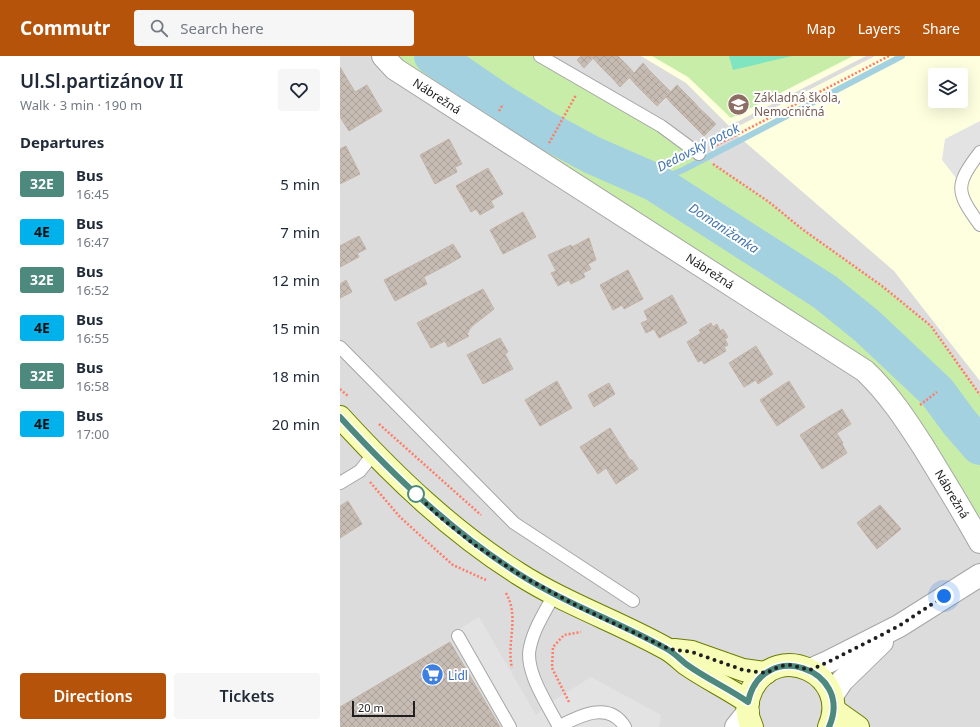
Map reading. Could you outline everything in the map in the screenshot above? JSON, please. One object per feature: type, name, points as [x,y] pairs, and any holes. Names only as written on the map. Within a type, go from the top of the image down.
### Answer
[{"type":"main road","points":[[346,409],[374,453],[440,517],[475,545],[520,575],[581,608],[669,649],[746,717],[756,683],[766,673],[780,666],[790,665],[810,670],[822,678],[832,711],[858,727]]},
{"type":"main road","points":[[669,649],[692,652],[743,670],[766,673]]},
{"type":"street","name":"Nábrežná","points":[[383,56],[395,69],[865,371],[883,388],[900,410],[952,492],[980,542]]},
{"type":"street","points":[[810,670],[899,626],[980,575]]},
{"type":"street","points":[[832,711],[842,681],[899,626]]},
{"type":"lane","points":[[540,56],[584,80],[661,126],[699,154]]},
{"type":"lane","points":[[980,152],[968,168],[960,183],[962,195],[967,207],[980,225]]},
{"type":"lane","points":[[340,347],[514,523],[633,601]]},
{"type":"lane","points":[[340,483],[360,470],[374,453]]},
{"type":"lane","points":[[555,593],[530,646],[529,661],[533,674],[558,727],[586,713],[597,711],[609,713],[618,718],[625,727]]},
{"type":"lane","points":[[458,636],[510,727]]},
{"type":"path","points":[[889,56],[699,154],[770,202],[802,229],[882,286],[931,326],[980,395]]},
{"type":"path","points":[[538,160],[584,80]]},
{"type":"path","points":[[340,388],[346,409]]},
{"type":"path","points":[[375,420],[434,475],[484,518]]},
{"type":"path","points":[[360,470],[400,517],[435,550],[453,564],[487,580]]},
{"type":"path","points":[[501,587],[506,592],[512,606],[514,629],[510,659],[512,668]]},
{"type":"path","points":[[569,702],[552,668],[553,647],[564,635],[584,632]]},
{"type":"shaded area","points":[[340,56],[980,56],[980,727],[340,727]]},
{"type":"shaded area","name":"Základná škola, Nemocničná","points":[[641,56],[866,56],[729,126],[686,83]]},
{"type":"shaded area","points":[[875,56],[980,56],[980,381],[894,271],[731,130]]},
{"type":"shaded area","points":[[980,121],[980,156],[960,183],[942,160],[945,139]]},
{"type":"shaded area","points":[[479,617],[536,715],[548,704],[591,677],[661,715],[659,727],[505,727],[451,634]]},
{"type":"green space","points":[[383,56],[545,56],[699,154],[769,202],[802,229],[882,286],[931,326],[980,395],[980,542],[883,388]]},
{"type":"green space","name":"Základná škola, Nemocničná","points":[[652,56],[853,56],[731,118],[688,77]]},
{"type":"green space","points":[[729,56],[792,56],[733,70]]},
{"type":"building","points":[[581,56],[595,56],[584,68],[577,60]]},
{"type":"building","points":[[595,56],[609,56],[600,66],[593,58]]},
{"type":"building","points":[[609,56],[618,56],[621,59],[607,73],[600,66]]},
{"type":"building","points":[[621,59],[627,65],[614,80],[607,73]]},
{"type":"building","points":[[643,63],[650,71],[636,85],[630,78]]},
{"type":"building","points":[[627,65],[634,73],[620,87],[614,80]]},
{"type":"building","points":[[340,67],[355,92],[367,85],[382,111],[349,131],[340,117]]},
{"type":"building","points":[[650,71],[657,78],[643,92],[636,85]]},
{"type":"building","points":[[657,78],[664,85],[650,99],[643,92]]},
{"type":"building","points":[[664,85],[671,92],[657,106],[650,99]]},
{"type":"building","points":[[677,85],[685,93],[673,105],[666,97]]},
{"type":"building","points":[[685,93],[693,101],[681,113],[673,105]]},
{"type":"building","points":[[693,101],[700,109],[688,120],[681,113]]},
{"type":"building","points":[[700,109],[708,116],[696,128],[688,120]]},
{"type":"building","points":[[708,116],[716,124],[704,136],[696,128]]},
{"type":"building","points":[[449,139],[462,164],[455,167],[457,172],[435,184],[420,155]]},
{"type":"building","points":[[346,146],[360,174],[340,184],[340,149]]},
{"type":"building","points":[[488,168],[503,194],[491,201],[494,207],[480,215],[476,209],[471,212],[456,186]]},
{"type":"building","points":[[523,212],[536,237],[503,254],[490,230]]},
{"type":"building","points":[[359,236],[366,249],[358,253],[351,240]]},
{"type":"building","points":[[589,238],[596,260],[588,264],[591,269],[583,273],[585,277],[571,284],[569,280],[558,286],[551,273],[556,271],[548,255],[571,245],[572,247]]},
{"type":"building","points":[[351,240],[359,257],[340,267],[340,246]]},
{"type":"building","points":[[453,244],[461,257],[447,265],[440,251]]},
{"type":"building","points":[[440,251],[447,265],[424,277],[417,263]]},
{"type":"building","points":[[417,263],[427,284],[395,301],[384,280]]},
{"type":"building","points":[[628,270],[643,299],[624,309],[622,305],[613,310],[600,285]]},
{"type":"building","points":[[346,280],[352,292],[340,298],[340,284]]},
{"type":"building","points":[[483,289],[494,309],[471,327],[467,334],[469,336],[448,347],[445,341],[431,348],[417,323]]},
{"type":"building","points":[[672,295],[687,323],[659,338],[654,329],[646,333],[641,323],[648,320],[644,311]]},
{"type":"building","points":[[711,323],[713,327],[717,324],[720,331],[723,329],[728,337],[725,339],[728,345],[724,347],[726,351],[704,364],[702,360],[698,362],[687,342],[701,333],[699,330]]},
{"type":"building","points":[[500,338],[508,352],[505,354],[513,369],[483,384],[467,355]]},
{"type":"building","points":[[756,346],[773,374],[758,384],[756,380],[744,387],[729,363]]},
{"type":"building","points":[[557,381],[572,408],[540,426],[525,400]]},
{"type":"building","points":[[789,381],[805,407],[777,426],[760,400]]},
{"type":"building","points":[[609,383],[615,394],[594,407],[588,395]]},
{"type":"building","points":[[842,409],[851,424],[837,433],[827,418]]},
{"type":"building","points":[[827,418],[843,443],[842,444],[847,453],[822,469],[800,435]]},
{"type":"building","points":[[610,428],[630,460],[632,460],[638,469],[616,484],[606,468],[598,474],[580,447]]},
{"type":"building","points":[[348,501],[362,524],[340,538],[340,506]]},
{"type":"building","points":[[880,505],[901,529],[877,549],[857,523]]},
{"type":"building","name":"Lidl","points":[[450,642],[500,727],[340,727],[340,707]]},
{"type":"waterway","name":"Domanižanka","points":[[433,56],[503,104],[544,129],[592,155],[654,182],[825,292],[867,326],[937,392],[959,422],[980,446]]},
{"type":"waterway","name":"Dedovský potok","points":[[654,182],[683,170],[902,56]]},
{"type":"bus line","name":"32E","points":[[340,417],[408,487],[440,517],[475,545],[520,575],[581,608],[669,649],[686,664],[725,686],[748,702],[749,696],[756,683],[763,675],[771,670],[780,666],[790,665],[800,666],[814,672],[825,682],[832,696],[834,710],[829,727]]},
{"type":"place","name":"Základná škola, Nemocničná","points":[[739,104]]},
{"type":"place","name":"Lidl","points":[[432,675]]},
{"type":"route","points":[[416,494],[440,517],[475,545],[520,575],[581,608],[669,649],[692,652],[743,670],[766,673],[780,666],[790,665],[800,666],[810,670],[899,626],[944,596]]}]
